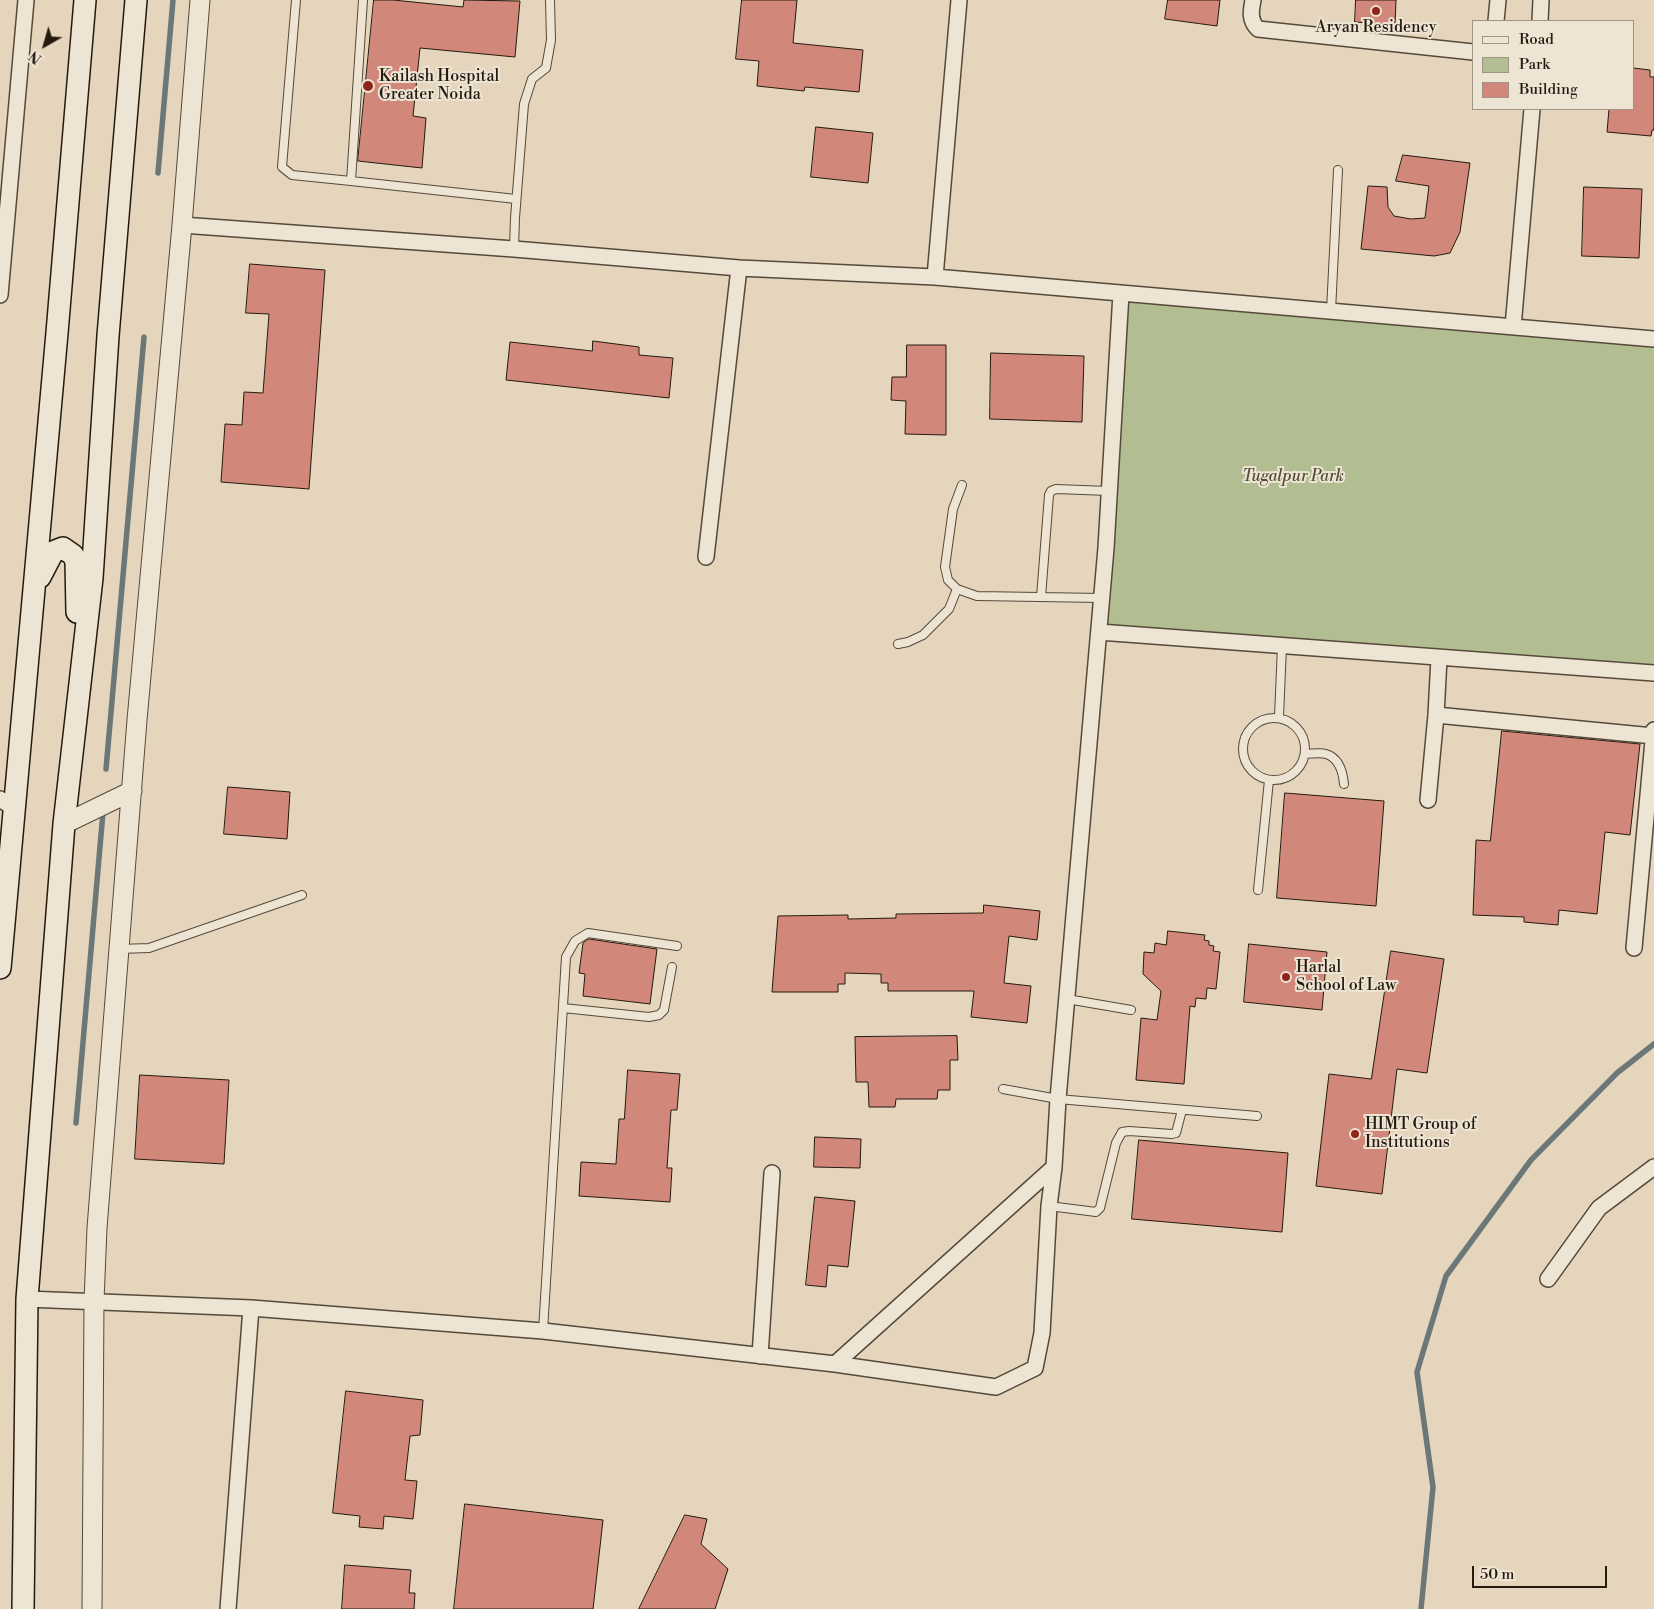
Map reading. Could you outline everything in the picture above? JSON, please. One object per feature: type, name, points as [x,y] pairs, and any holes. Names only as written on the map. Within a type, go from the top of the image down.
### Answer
[{"type":"main road","points":[[0,968],[7,804],[35,586],[85,0]]},
{"type":"main road","points":[[23,1609],[27,1299],[64,824],[92,578],[108,336],[136,0]]},
{"type":"main road","points":[[35,586],[53,552],[63,548],[69,551],[76,561],[77,612],[86,630]]},
{"type":"street","points":[[0,296],[5,169],[26,0]]},
{"type":"street","points":[[92,1609],[94,1301],[97,1228],[132,791],[200,0]]},
{"type":"street","points":[[935,277],[959,0]]},
{"type":"street","points":[[1253,0],[1252,24],[1258,29],[1472,52]]},
{"type":"street","points":[[1496,20],[1498,0]]},
{"type":"street","points":[[1540,20],[1541,0]]},
{"type":"street","points":[[1513,327],[1532,110]]},
{"type":"street","points":[[182,225],[514,249],[739,268],[935,277],[1654,339]]},
{"type":"street","points":[[706,557],[739,268]]},
{"type":"street","points":[[27,1299],[251,1308],[543,1331],[835,1364],[996,1387],[1035,1368],[1042,1333],[1049,1206],[1054,1167],[1058,1099],[1102,598],[1121,293]]},
{"type":"street","points":[[1099,632],[1654,673]]},
{"type":"street","points":[[1428,800],[1439,658]]},
{"type":"street","points":[[1436,716],[1654,736]]},
{"type":"street","points":[[1634,948],[1654,730]]},
{"type":"street","points":[[64,824],[132,791]]},
{"type":"street","points":[[835,1364],[1054,1167]]},
{"type":"street","points":[[1548,1279],[1599,1208],[1654,1167]]},
{"type":"street","points":[[760,1356],[772,1173]]},
{"type":"street","points":[[228,1609],[251,1308]]},
{"type":"lane","points":[[296,0],[282,166],[292,175],[516,199]]},
{"type":"lane","points":[[351,180],[363,0]]},
{"type":"lane","points":[[514,249],[524,104],[532,79],[546,68],[551,40],[550,0]]},
{"type":"lane","points":[[1331,311],[1338,170]]},
{"type":"lane","points":[[962,485],[953,509],[945,567],[948,580],[957,589],[977,596],[1102,598]]},
{"type":"lane","points":[[1041,597],[1049,495],[1051,491],[1110,491]]},
{"type":"lane","points":[[898,644],[923,636],[948,608],[957,589]]},
{"type":"lane","points":[[1278,717],[1282,646]]},
{"type":"lane","points":[[1278,717],[1290,722],[1300,730],[1305,742],[1306,754],[1301,766],[1293,774],[1282,780],[1269,780],[1258,776],[1248,768],[1243,756],[1242,744],[1246,732],[1255,723],[1266,718],[1278,717]]},
{"type":"lane","points":[[1306,754],[1327,754],[1343,772],[1344,784]]},
{"type":"lane","points":[[1258,890],[1269,780]]},
{"type":"lane","points":[[119,949],[149,948],[302,895]]},
{"type":"lane","points":[[543,1331],[566,957],[575,941],[588,933],[677,946]]},
{"type":"lane","points":[[563,1008],[650,1017],[659,1016],[664,1010],[672,967]]},
{"type":"lane","points":[[1067,999],[1131,1010]]},
{"type":"lane","points":[[1003,1089],[1058,1099],[1257,1116]]},
{"type":"lane","points":[[1049,1206],[1096,1212],[1100,1208],[1116,1143],[1122,1132],[1176,1133],[1182,1110]]},
{"type":"green space","name":"Tugalpur Park","points":[[1121,293],[1654,339],[1654,673],[1099,632]]},
{"type":"building","points":[[374,0],[463,7],[464,0],[520,1],[515,57],[420,48],[413,116],[426,118],[422,168],[358,161]]},
{"type":"building","points":[[742,0],[797,0],[793,43],[863,50],[859,92],[805,87],[804,91],[757,86],[759,61],[736,59]]},
{"type":"building","points":[[1168,0],[1220,0],[1217,26],[1165,19]]},
{"type":"building","name":"Aryan Residency","points":[[1356,0],[1396,0],[1395,25],[1355,22]]},
{"type":"building","points":[[1634,68],[1650,70],[1650,77],[1654,77],[1654,130],[1652,130],[1651,136],[1607,132],[1609,110],[1634,110]]},
{"type":"building","points":[[816,127],[873,133],[868,183],[811,177]]},
{"type":"building","points":[[1403,155],[1470,163],[1460,232],[1450,253],[1434,256],[1361,249],[1368,186],[1387,187],[1388,207],[1394,216],[1411,219],[1425,218],[1429,186],[1396,181]]},
{"type":"building","points":[[1584,187],[1642,189],[1639,258],[1582,256]]},
{"type":"building","points":[[250,264],[325,270],[309,489],[221,482],[225,424],[242,425],[244,392],[263,393],[269,314],[246,313]]},
{"type":"building","points":[[593,341],[639,347],[639,355],[673,358],[669,398],[506,380],[510,342],[592,351]]},
{"type":"building","points":[[907,345],[946,345],[946,435],[905,434],[906,401],[891,400],[892,377],[906,377]]},
{"type":"building","points":[[991,353],[1084,356],[1082,422],[990,419]]},
{"type":"building","points":[[1502,731],[1640,744],[1630,835],[1605,832],[1597,914],[1559,910],[1558,925],[1524,922],[1524,917],[1473,915],[1476,840],[1490,841]]},
{"type":"building","points":[[228,787],[290,792],[287,839],[224,834]]},
{"type":"building","points":[[1285,793],[1384,801],[1376,906],[1277,898]]},
{"type":"building","points":[[984,905],[1040,911],[1037,940],[1009,936],[1004,983],[1031,986],[1027,1023],[971,1017],[974,991],[888,991],[888,983],[881,983],[881,974],[845,973],[845,984],[838,984],[838,992],[772,992],[778,916],[848,915],[848,919],[896,918],[896,914],[983,913]]},
{"type":"building","points":[[1168,931],[1205,935],[1204,940],[1209,941],[1209,945],[1214,946],[1213,951],[1220,952],[1216,989],[1207,988],[1206,999],[1196,998],[1195,1007],[1190,1006],[1184,1084],[1136,1080],[1141,1018],[1157,1020],[1161,991],[1143,974],[1144,952],[1154,953],[1155,943],[1166,945]]},
{"type":"building","points":[[589,939],[657,949],[650,1004],[583,996],[585,974],[579,973],[583,943]]},
{"type":"building","name":"Harlal School of Law","points":[[1249,944],[1327,952],[1322,1010],[1244,1002]]},
{"type":"building","points":[[1391,951],[1444,959],[1427,1073],[1397,1069],[1382,1194],[1316,1186],[1329,1074],[1371,1079]]},
{"type":"building","points":[[957,1036],[958,1060],[950,1060],[950,1090],[938,1090],[937,1099],[896,1099],[895,1107],[869,1107],[868,1082],[856,1082],[855,1037]]},
{"type":"building","points":[[628,1070],[680,1074],[677,1110],[671,1110],[667,1168],[672,1168],[670,1202],[579,1196],[581,1162],[616,1164],[619,1119],[624,1119]]},
{"type":"building","points":[[140,1075],[229,1080],[224,1164],[135,1159]]},
{"type":"building","points":[[815,1137],[861,1139],[860,1168],[814,1167]]},
{"type":"building","points":[[1139,1140],[1288,1153],[1282,1232],[1132,1219]]},
{"type":"building","points":[[815,1197],[855,1201],[848,1267],[828,1265],[826,1287],[806,1285]]},
{"type":"building","points":[[346,1391],[423,1400],[420,1435],[410,1436],[405,1480],[417,1481],[413,1519],[384,1516],[383,1529],[359,1527],[360,1516],[333,1513]]},
{"type":"building","points":[[465,1504],[603,1520],[593,1609],[454,1609]]},
{"type":"building","points":[[685,1515],[707,1519],[701,1544],[728,1569],[715,1609],[639,1609]]},
{"type":"building","points":[[345,1565],[411,1570],[409,1593],[415,1593],[414,1609],[342,1609]]},
{"type":"waterway","points":[[158,173],[173,0]]},
{"type":"waterway","points":[[106,769],[144,337]]},
{"type":"waterway","points":[[76,1123],[103,812]]},
{"type":"waterway","points":[[1421,1609],[1433,1487],[1417,1372],[1446,1276],[1531,1160],[1617,1073],[1654,1044]]},
{"type":"place","name":"Aryan Residency","points":[[1376,11]]},
{"type":"place","name":"Kailash Hospital Greater Noida","points":[[368,86]]},
{"type":"place","name":"Harlal School of Law","points":[[1286,977]]},
{"type":"place","name":"HIMT Group of Institutions","points":[[1355,1134]]}]
